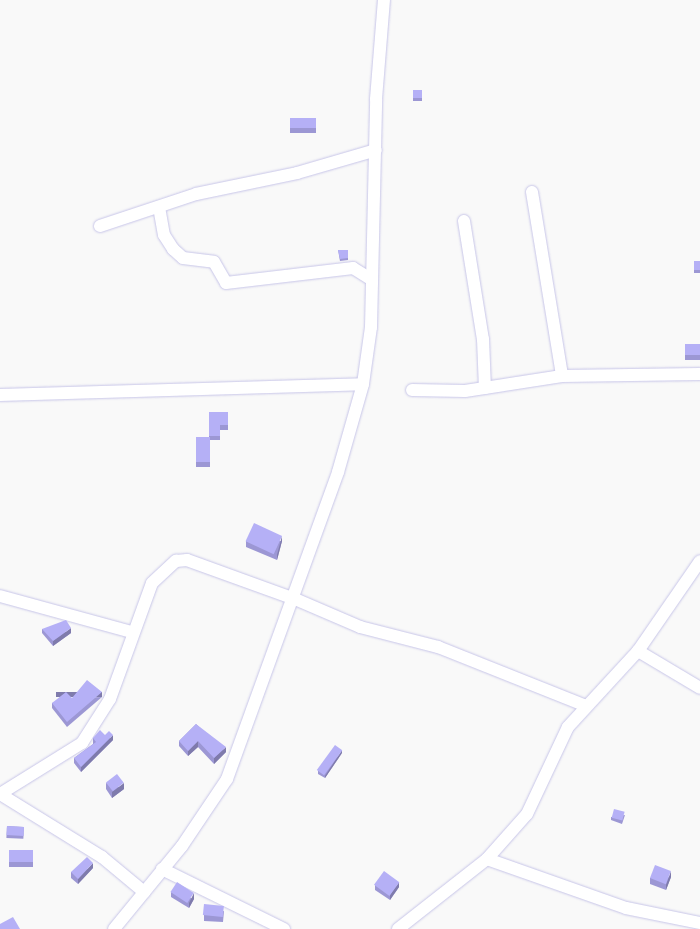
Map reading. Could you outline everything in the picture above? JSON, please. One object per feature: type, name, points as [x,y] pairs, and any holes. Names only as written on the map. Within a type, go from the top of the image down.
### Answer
[{"type":"street","points":[[114,929],[162,869],[227,779],[295,599],[364,384],[372,280],[376,150],[384,0]]},
{"type":"street","points":[[100,226],[159,207],[376,150]]},
{"type":"street","points":[[532,192],[562,376]]},
{"type":"street","points":[[159,207],[164,235],[173,249],[183,258],[214,262],[226,283],[345,268],[358,269],[372,280]]},
{"type":"street","points":[[464,221],[483,339],[485,388]]},
{"type":"street","points":[[412,390],[485,388],[562,376],[700,374]]},
{"type":"street","points":[[0,395],[364,384]]},
{"type":"street","points":[[144,892],[102,857],[0,794],[82,743],[110,699],[132,632],[152,583],[176,561],[187,560],[295,599],[345,622],[438,647],[586,706]]},
{"type":"street","points":[[398,929],[487,859],[527,814],[554,751],[586,706],[638,651],[700,561]]},
{"type":"street","points":[[0,596],[132,632]]},
{"type":"street","points":[[638,651],[700,688]]},
{"type":"street","points":[[487,859],[626,908],[700,923]]},
{"type":"street","points":[[162,869],[284,929]]},
{"type":"building","points":[[413,90],[422,90],[422,98],[413,98]]},
{"type":"building","points":[[290,118],[316,118],[316,128],[290,128]]},
{"type":"building","points":[[338,250],[348,250],[348,258],[340,259]]},
{"type":"building","points":[[694,261],[700,261],[700,270],[694,270]]},
{"type":"building","points":[[685,344],[700,344],[700,355],[685,355]]},
{"type":"building","points":[[209,412],[228,412],[228,425],[220,425],[220,436],[209,436]]},
{"type":"building","points":[[196,437],[210,437],[210,462],[196,462]]},
{"type":"building","points":[[254,523],[282,536],[274,554],[246,541]]},
{"type":"building","points":[[66,620],[71,628],[53,641],[42,629]]},
{"type":"building","points":[[87,680],[102,692],[67,722],[52,703],[66,692],[72,698]]},
{"type":"building","points":[[196,724],[226,747],[214,758],[198,741],[188,751],[179,741]]},
{"type":"building","points":[[100,730],[105,735],[109,731],[113,735],[81,767],[74,758],[96,742],[93,738]]},
{"type":"building","points":[[335,745],[342,750],[324,775],[317,770]]},
{"type":"building","points":[[117,774],[124,783],[113,791],[106,783]]},
{"type":"building","points":[[614,809],[625,812],[622,821],[612,818]]},
{"type":"building","points":[[7,826],[24,827],[24,836],[7,835]]},
{"type":"building","points":[[9,850],[33,850],[33,862],[9,862]]},
{"type":"building","points":[[87,857],[93,863],[78,879],[71,872]]},
{"type":"building","points":[[655,865],[671,871],[666,884],[650,878]]},
{"type":"building","points":[[384,871],[399,882],[389,896],[374,885]]},
{"type":"building","points":[[177,882],[194,893],[187,903],[170,892]]},
{"type":"building","points":[[204,904],[224,906],[223,917],[203,915]]},
{"type":"building","points":[[13,917],[20,929],[0,929],[0,924]]}]
